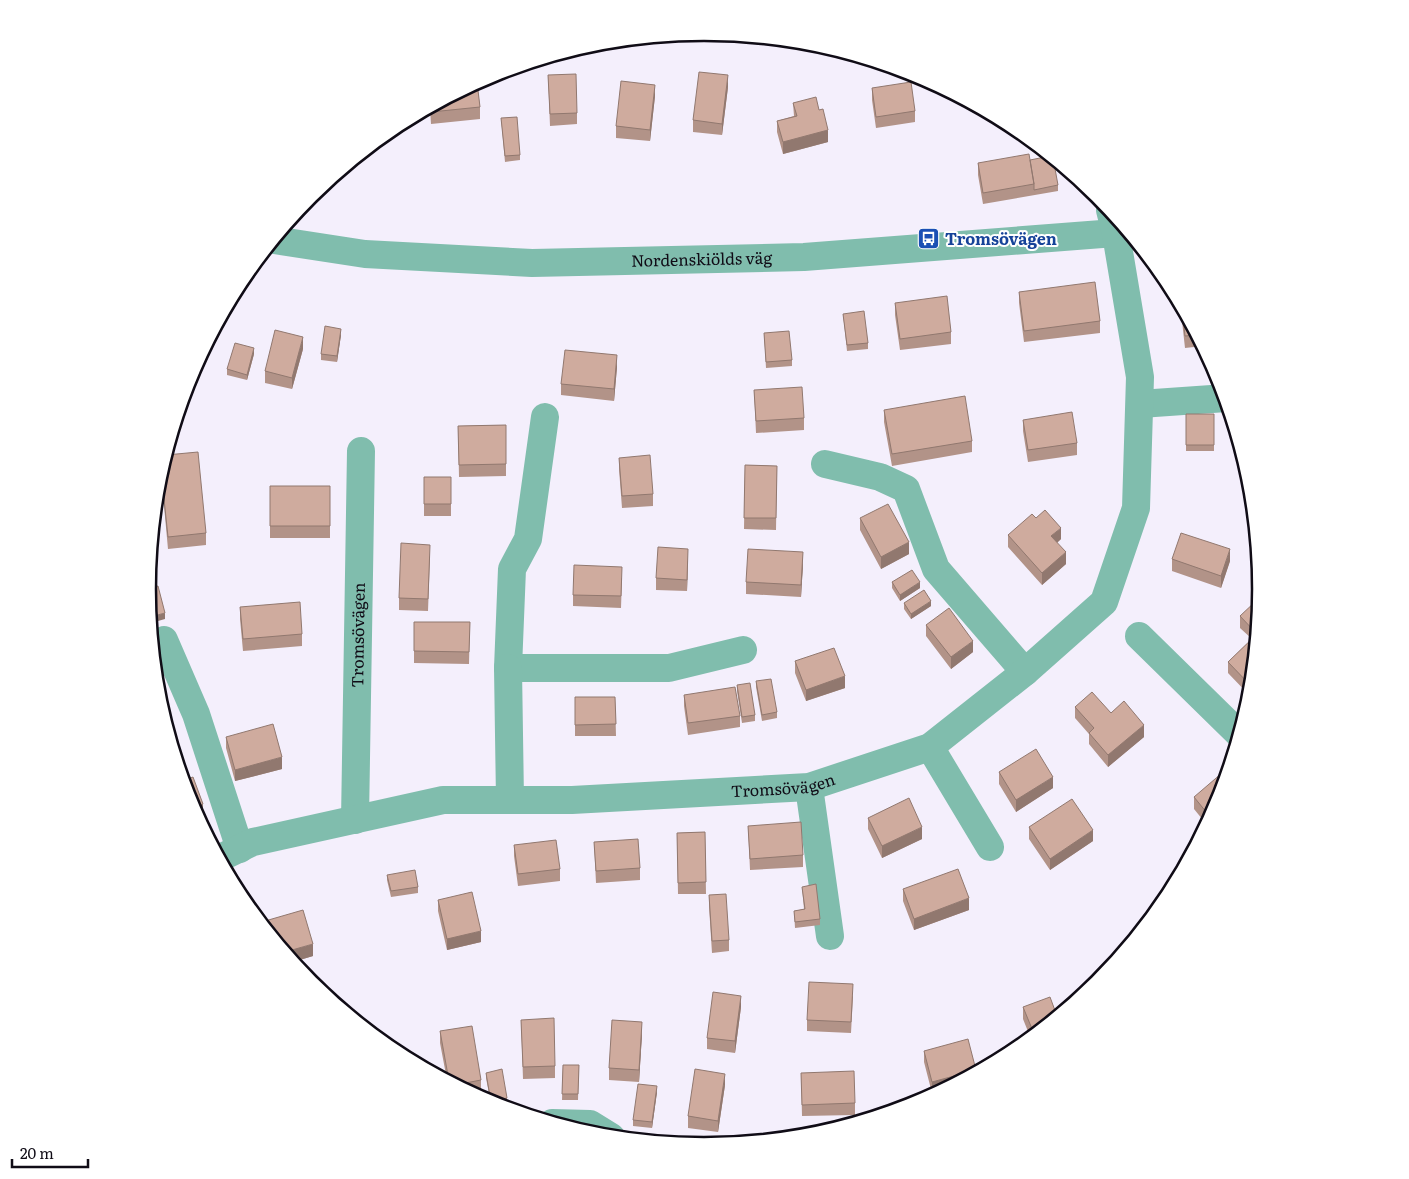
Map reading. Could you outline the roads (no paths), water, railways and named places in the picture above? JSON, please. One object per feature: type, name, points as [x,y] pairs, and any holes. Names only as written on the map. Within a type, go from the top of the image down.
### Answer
[{"type":"street","name":"Nordenskiölds väg","points":[[282,241],[365,254],[532,263],[804,257],[1114,225]]},
{"type":"street","name":"Tromsövägen","points":[[230,854],[253,842],[443,800],[572,800],[809,787],[930,747],[1025,672],[1104,602],[1136,508],[1140,377],[1119,230]]},
{"type":"street","points":[[1140,404],[1218,399]]},
{"type":"street","points":[[510,800],[508,668],[512,568],[528,540],[545,417]]},
{"type":"street","name":"Tromsövägen","points":[[355,820],[361,451]]},
{"type":"street","points":[[825,464],[880,477],[906,489],[936,569],[1025,672]]},
{"type":"street","points":[[1140,636],[1234,729]]},
{"type":"street","points":[[164,640],[196,714],[230,854]]},
{"type":"street","points":[[508,668],[670,668],[743,650]]},
{"type":"street","points":[[930,747],[990,847]]},
{"type":"street","points":[[809,787],[830,936]]},
{"type":"place","name":"Tromsövägen","points":[[929,239]]}]
